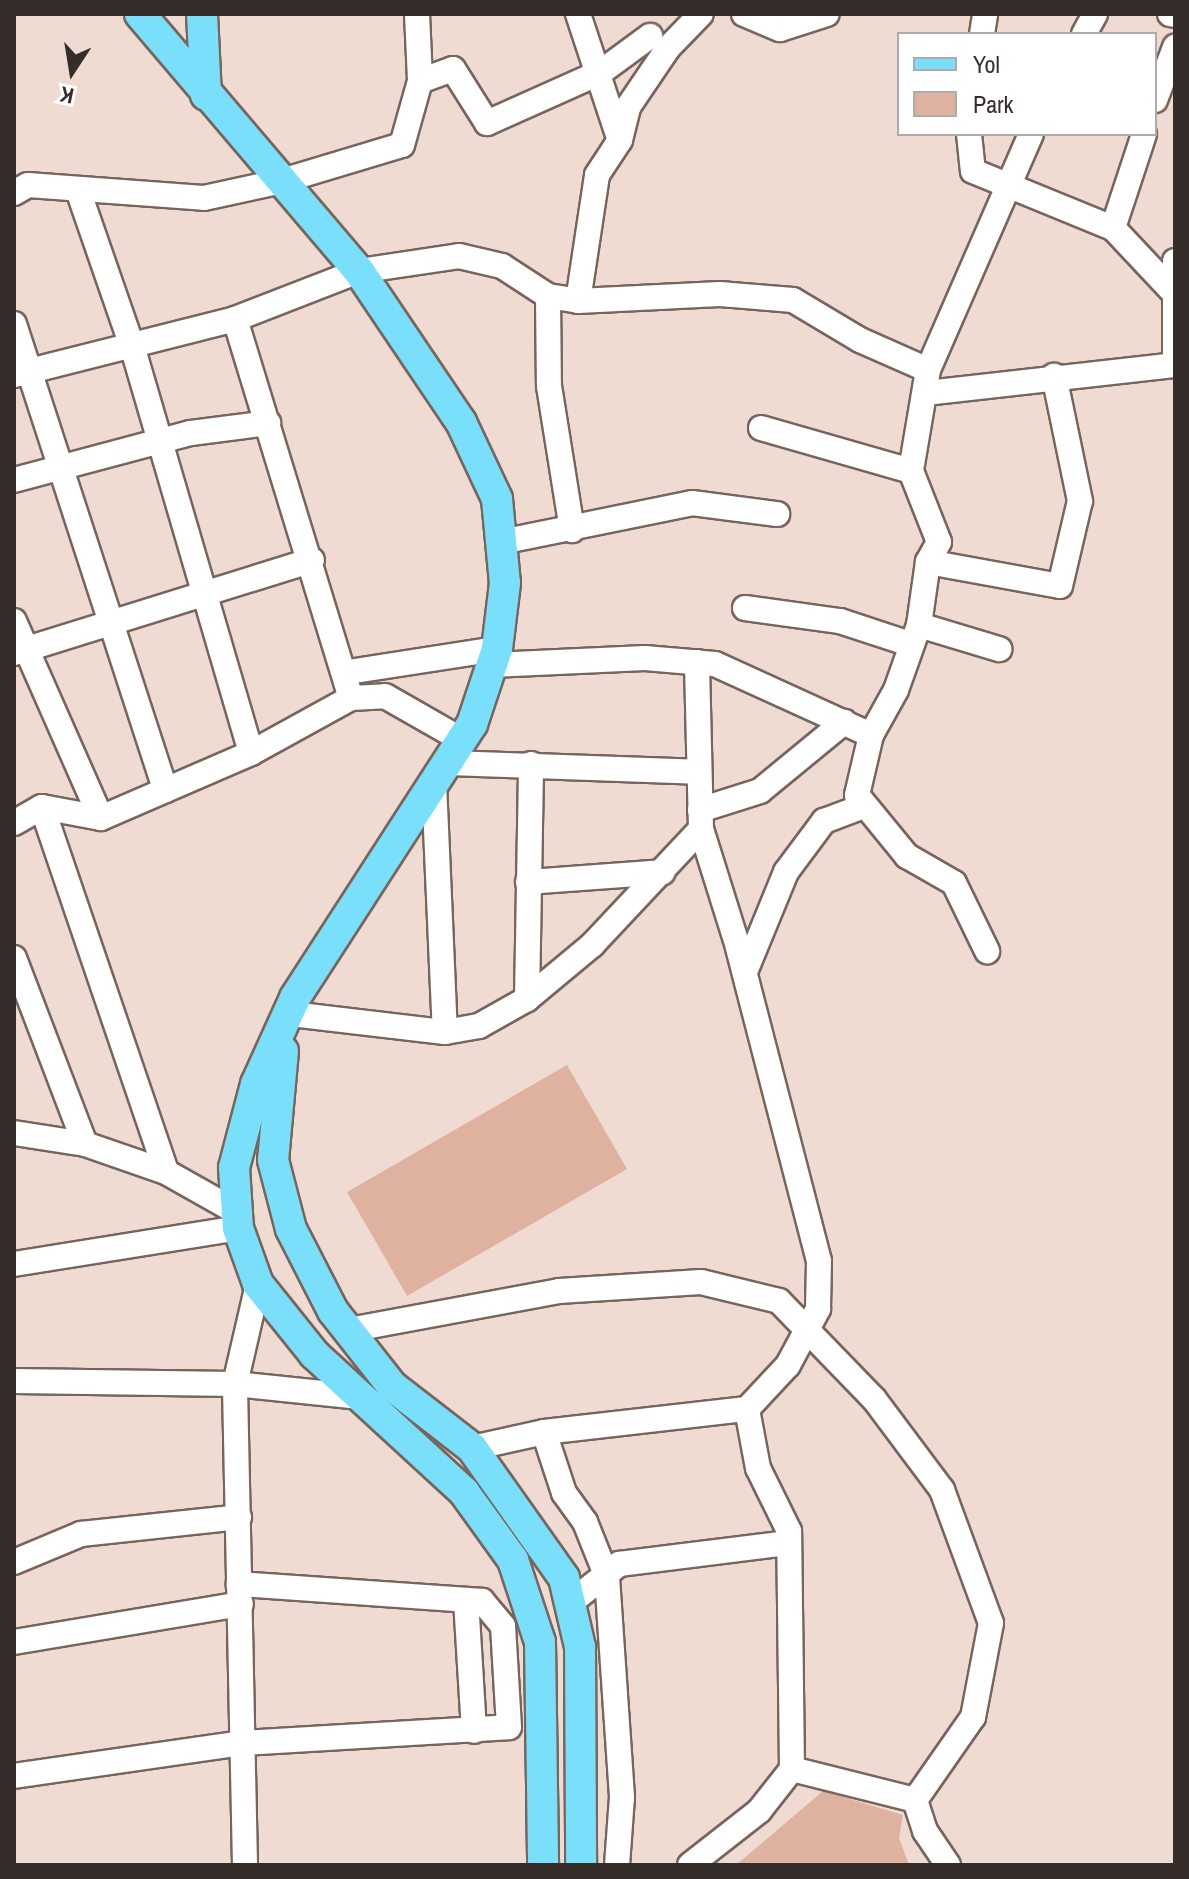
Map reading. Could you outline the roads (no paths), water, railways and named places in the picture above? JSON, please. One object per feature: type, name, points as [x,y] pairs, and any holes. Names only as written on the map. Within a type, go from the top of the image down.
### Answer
[{"type":"main road","points":[[140,14],[359,271],[461,422],[497,499],[505,583],[494,657],[448,762],[293,1006],[256,1084],[234,1168],[237,1220],[258,1284],[314,1354],[464,1492],[513,1560],[540,1642],[543,1865]]},
{"type":"main road","points":[[202,14],[206,95]]},
{"type":"main road","points":[[293,1006],[277,1076],[273,1160],[291,1229],[349,1330],[392,1386],[472,1448],[550,1556],[570,1603],[580,1647],[581,1865]]},
{"type":"street","points":[[14,193],[28,185],[79,193],[204,198],[282,181],[402,145],[420,81],[417,14]]},
{"type":"street","points":[[578,14],[601,72],[620,140]]},
{"type":"street","points":[[578,301],[597,175],[620,140],[628,107],[668,48],[701,14]]},
{"type":"street","points":[[744,14],[780,29],[827,14]]},
{"type":"street","points":[[1085,32],[1095,14]]},
{"type":"street","points":[[420,81],[453,69],[487,123],[601,72],[650,36]]},
{"type":"street","points":[[1157,95],[1175,47]]},
{"type":"street","points":[[969,136],[973,171],[1007,181],[1113,228],[1173,293]]},
{"type":"street","points":[[987,951],[954,883],[907,856],[864,806],[857,776],[871,735],[896,690],[915,634],[928,562],[939,542],[911,471],[927,382],[1007,181],[1030,136]]},
{"type":"street","points":[[1113,228],[1143,136]]},
{"type":"street","points":[[79,193],[133,349],[251,753]]},
{"type":"street","points":[[21,373],[133,349],[235,319],[359,271],[459,256],[502,266],[548,296],[578,301],[720,294],[793,300],[927,382],[1054,376],[1082,378],[1175,365],[1175,261]]},
{"type":"street","points":[[548,296],[549,386],[572,530]]},
{"type":"street","points":[[235,319],[348,672],[351,698]]},
{"type":"street","points":[[14,324],[21,373],[63,469],[165,790]]},
{"type":"street","points":[[928,562],[1060,586],[1080,501],[1054,376]]},
{"type":"street","points":[[14,480],[160,444],[268,423]]},
{"type":"street","points":[[761,428],[911,471]]},
{"type":"street","points":[[501,542],[572,530],[692,503],[777,514]]},
{"type":"street","points":[[19,651],[312,560]]},
{"type":"street","points":[[745,608],[999,649]]},
{"type":"street","points":[[14,621],[19,651],[101,818]]},
{"type":"street","points":[[348,672],[494,657],[715,664],[871,735]]},
{"type":"street","points":[[472,1448],[544,1432],[747,1409],[810,1333],[819,1261],[745,972],[700,820],[697,662]]},
{"type":"street","points":[[14,823],[42,807],[101,818],[251,753],[351,698],[385,696],[448,762],[445,1032]]},
{"type":"street","points":[[293,1006],[445,1032],[479,1026],[527,999],[592,945],[663,872],[700,820],[760,791],[844,722]]},
{"type":"street","points":[[448,762],[699,772]]},
{"type":"street","points":[[527,999],[531,764]]},
{"type":"street","points":[[745,972],[786,872],[824,821],[864,806]]},
{"type":"street","points":[[42,807],[166,1172]]},
{"type":"street","points":[[528,882],[663,872]]},
{"type":"street","points":[[14,958],[85,1144]]},
{"type":"street","points":[[14,1133],[85,1144],[166,1172],[237,1220]]},
{"type":"street","points":[[14,1264],[237,1220]]},
{"type":"street","points":[[349,1330],[559,1291],[701,1282],[779,1301],[874,1399],[942,1490],[991,1623],[973,1717],[915,1800]]},
{"type":"street","points":[[245,1865],[235,1384],[258,1284]]},
{"type":"street","points":[[14,1381],[235,1384],[360,1397]]},
{"type":"street","points":[[690,1865],[759,1811],[792,1769],[785,1515],[758,1468],[747,1409]]},
{"type":"street","points":[[544,1432],[564,1493],[585,1522],[607,1577],[622,1797],[617,1865]]},
{"type":"street","points":[[14,1562],[81,1534],[239,1517]]},
{"type":"street","points":[[570,1603],[607,1577],[619,1564],[787,1543]]},
{"type":"street","points":[[14,1642],[240,1594],[482,1601],[503,1626],[509,1727],[242,1743],[14,1776]]},
{"type":"street","points":[[466,1600],[474,1731]]},
{"type":"street","points":[[792,1769],[915,1800]]},
{"type":"street","points":[[915,1800],[925,1831],[948,1865]]}]
